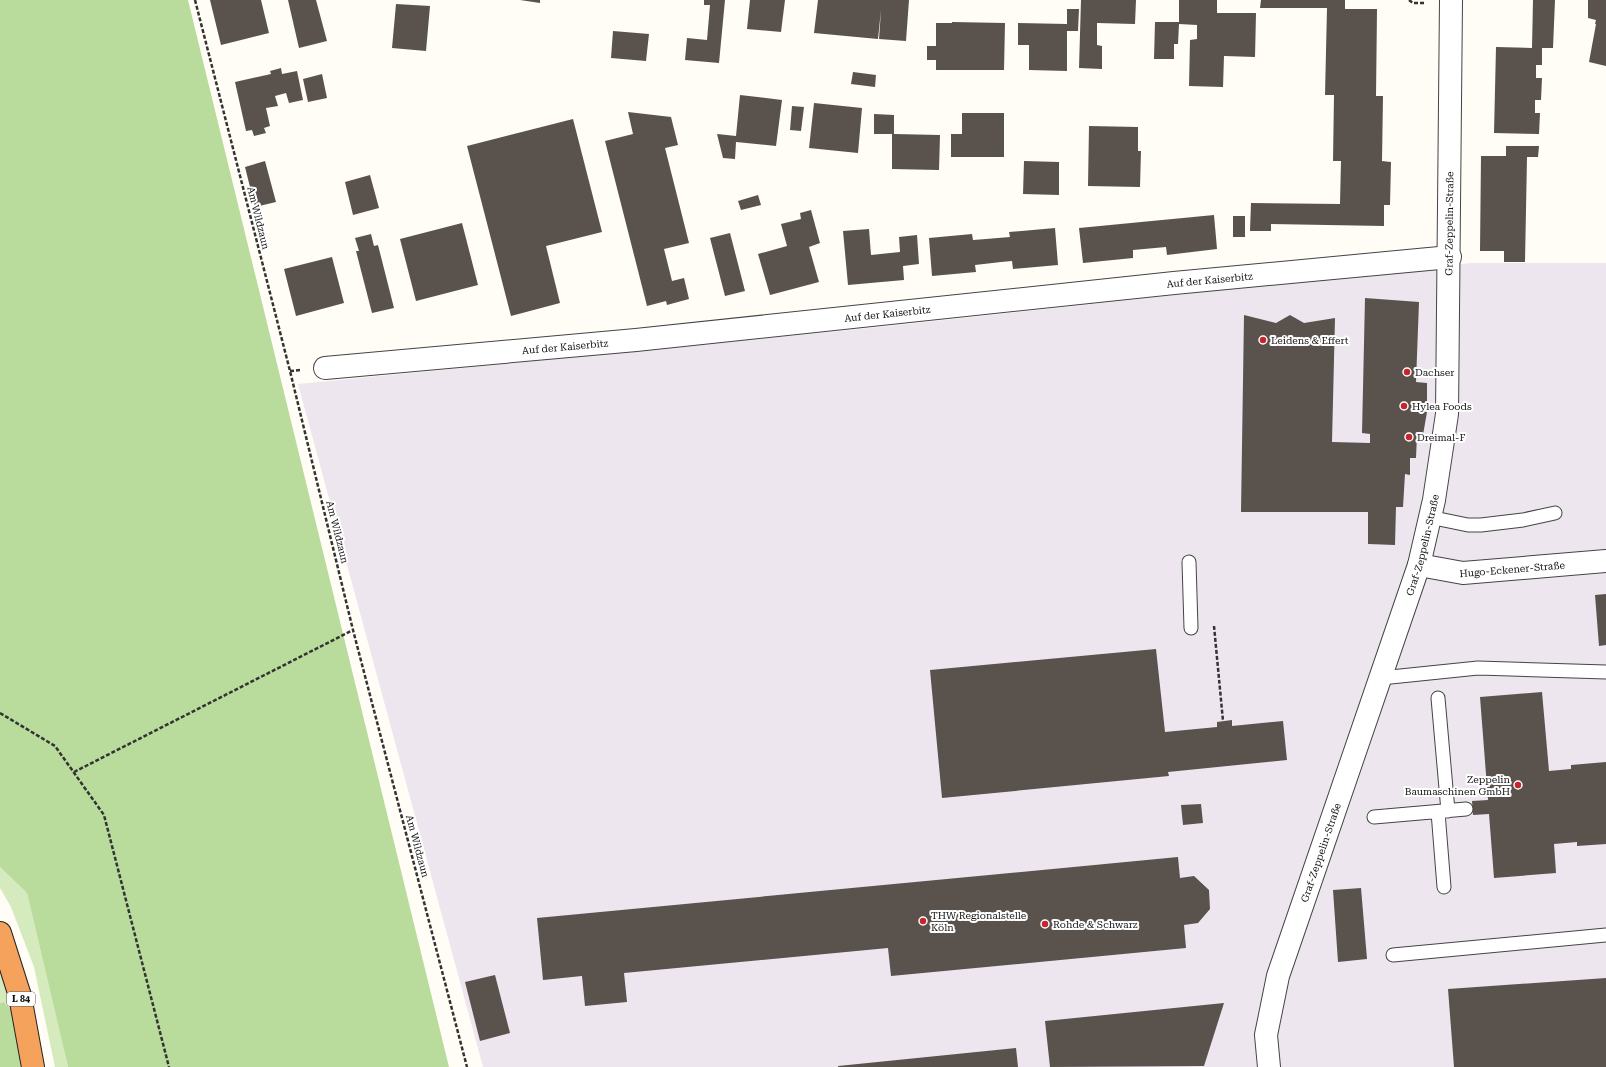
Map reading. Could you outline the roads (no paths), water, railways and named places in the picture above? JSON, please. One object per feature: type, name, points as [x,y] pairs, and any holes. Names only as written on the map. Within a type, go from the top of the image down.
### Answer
[{"type":"highway","name":"L 84","points":[[0,933],[20,996],[33,1067]]},
{"type":"street","name":"Graf-Zeppelin-Straße","points":[[1269,1067],[1266,1035],[1278,976],[1419,565],[1434,500],[1448,414],[1451,0]]},
{"type":"street","name":"Auf der Kaiserbitz","points":[[325,368],[636,340],[1166,284],[1450,257]]},
{"type":"street","name":"Hugo-Eckener-Straße","points":[[1419,565],[1463,572],[1606,561]]},
{"type":"lane","points":[[1429,517],[1468,525],[1481,525],[1523,520],[1555,513]]},
{"type":"lane","points":[[1189,562],[1191,628]]},
{"type":"lane","points":[[1381,678],[1478,668],[1606,672]]},
{"type":"lane","points":[[1438,698],[1443,811],[1444,887]]},
{"type":"lane","points":[[1374,817],[1466,809]]},
{"type":"lane","points":[[1393,955],[1606,935]]},
{"type":"place","name":"Leidens & Effert","points":[[1263,340]]},
{"type":"place","name":"Dachser","points":[[1407,372]]},
{"type":"place","name":"Hylea Foods","points":[[1404,406]]},
{"type":"place","name":"Dreimal-F","points":[[1409,437]]},
{"type":"place","name":"Zeppelin Baumaschinen GmbH","points":[[1518,785]]},
{"type":"place","name":"THW Regionalstelle Köln","points":[[923,921]]},
{"type":"place","name":"Rohde & Schwarz","points":[[1045,924]]}]
